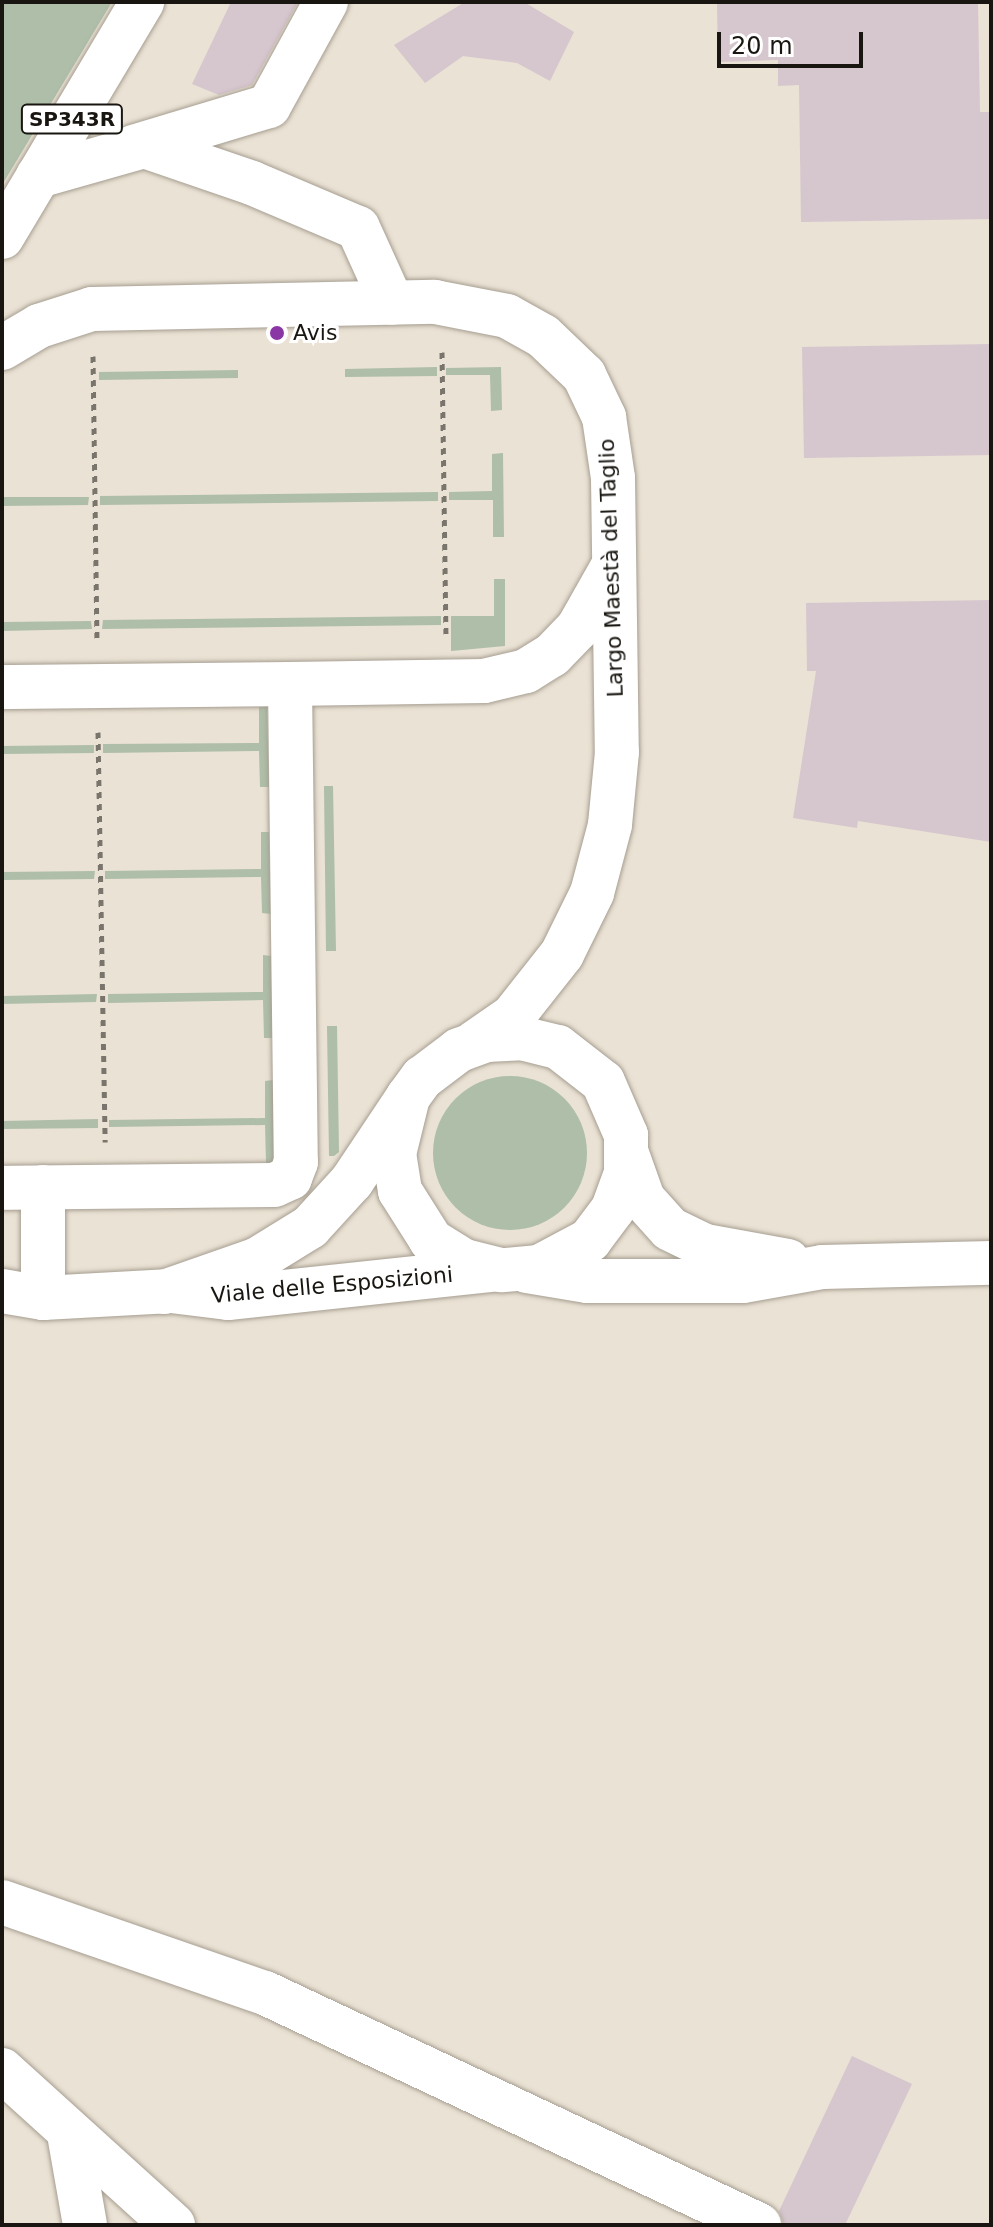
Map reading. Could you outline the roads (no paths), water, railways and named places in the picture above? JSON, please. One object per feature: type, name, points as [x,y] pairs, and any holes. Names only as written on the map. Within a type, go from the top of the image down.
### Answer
[{"type":"main road","name":"SP343R","points":[[2,237],[142,2]]},
{"type":"main road","points":[[38,176],[269,106],[326,2]]},
{"type":"main road","points":[[38,176],[144,146],[252,183],[358,228],[392,303]]},
{"type":"main road","name":"Largo Maestà del Taglio","points":[[2,348],[39,326],[92,309],[392,303],[491,310],[543,336],[574,363],[592,388],[608,436],[614,546],[617,752],[600,869],[583,916],[549,973],[513,1016],[474,1043]]},
{"type":"main road","points":[[2,687],[500,679],[552,655],[604,590],[614,546]]},
{"type":"main road","points":[[23,1294],[22,1188],[274,1185],[286,1181],[295,1170],[290,684]]},
{"type":"main road","name":"Viale delle Esposizioni","points":[[164,1292],[258,1259],[310,1227],[346,1190],[408,1097],[439,1062],[474,1043],[521,1038],[575,1057],[614,1099],[627,1154],[643,1199],[681,1236],[705,1246],[822,1267]]},
{"type":"main road","name":"Viale delle Esposizioni","points":[[408,1097],[394,1154],[408,1209],[447,1251],[510,1270],[587,1281],[743,1281],[822,1267],[991,1263]]},
{"type":"main road","name":"Viale delle Esposizioni","points":[[23,1294],[164,1292],[228,1298],[510,1270],[557,1261],[603,1226],[621,1192],[627,1154]]},
{"type":"main road","points":[[2,1902],[278,1999],[759,2225]]},
{"type":"main road","points":[[2,2070],[69,2134],[173,2225]]},
{"type":"main road","points":[[69,2134],[85,2225]]},
{"type":"place","name":"Avis","points":[[277,333]]}]
